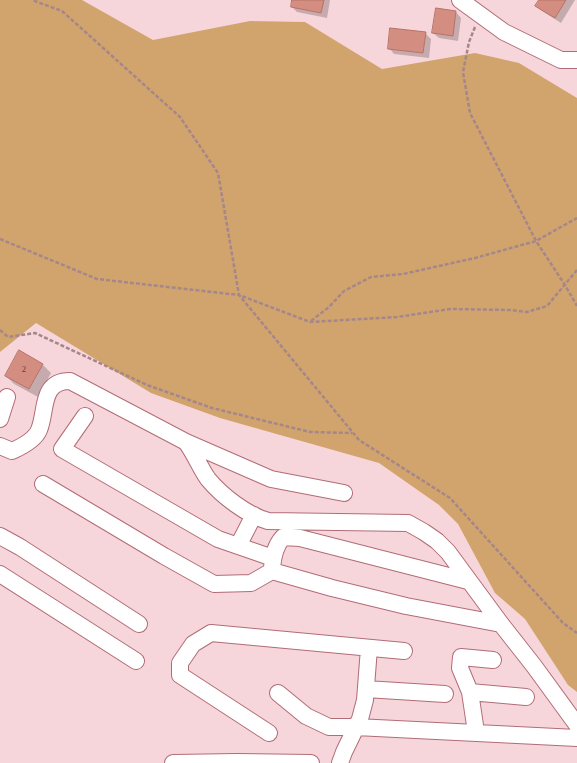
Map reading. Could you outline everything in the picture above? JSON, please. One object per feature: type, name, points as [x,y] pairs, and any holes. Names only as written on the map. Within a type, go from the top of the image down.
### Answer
[{"type":"street","points":[[460,0],[504,32],[561,60],[577,60]]},
{"type":"street","points":[[0,446],[12,451],[26,444],[38,432],[50,389],[62,381],[70,381],[186,442],[271,479],[344,493]]},
{"type":"street","points":[[0,419],[7,397]]},
{"type":"street","points":[[85,416],[62,449],[218,539],[238,546],[272,565],[332,588],[406,606],[501,624]]},
{"type":"street","points":[[186,442],[194,452],[208,478],[219,491],[235,504],[259,518],[268,521],[408,523],[437,541],[448,552],[468,581],[534,666],[577,726]]},
{"type":"street","points":[[43,484],[214,584],[251,583],[272,565],[277,544],[283,537],[300,538],[468,581]]},
{"type":"street","points":[[238,546],[254,515]]},
{"type":"street","points":[[0,536],[20,547],[139,624]]},
{"type":"street","points":[[0,574],[136,661]]},
{"type":"street","points":[[269,733],[180,676],[180,663],[193,644],[211,633],[404,651]]},
{"type":"street","points":[[340,763],[360,719],[365,700],[369,648]]},
{"type":"street","points":[[476,732],[470,692],[460,668],[461,657],[493,660]]},
{"type":"street","points":[[366,689],[445,694]]},
{"type":"street","points":[[470,692],[526,697]]},
{"type":"street","points":[[278,693],[306,716],[329,727],[476,732],[577,738]]},
{"type":"street","points":[[173,763],[311,763]]},
{"type":"path","points":[[32,0],[62,11],[180,118],[218,173],[239,295],[359,440],[450,498],[563,623],[577,633]]},
{"type":"path","points":[[480,15],[469,42],[463,72],[470,113],[536,241],[577,306]]},
{"type":"path","points":[[310,322],[329,307],[344,291],[371,277],[403,274],[475,258],[536,241],[577,218]]},
{"type":"path","points":[[0,239],[97,279],[239,295],[310,322],[397,317],[450,309],[510,310],[527,312],[547,306],[577,270]]},
{"type":"path","points":[[0,330],[8,337],[35,333],[147,385],[212,408],[310,432],[353,433]]},
{"type":"shaded area","points":[[0,0],[82,0],[153,40],[250,21],[305,22],[382,69],[475,53],[519,63],[577,98],[577,692],[568,685],[525,619],[495,593],[458,524],[439,505],[379,463],[220,418],[151,393],[36,323],[0,352]]},
{"type":"building","points":[[292,0],[324,0],[321,13],[291,7]]},
{"type":"building","points":[[539,0],[566,0],[555,18],[535,6]]},
{"type":"building","points":[[436,8],[456,11],[453,36],[432,33]]},
{"type":"building","points":[[390,28],[426,32],[423,53],[388,49]]},
{"type":"building","points":[[19,350],[43,364],[29,389],[5,376]]}]
